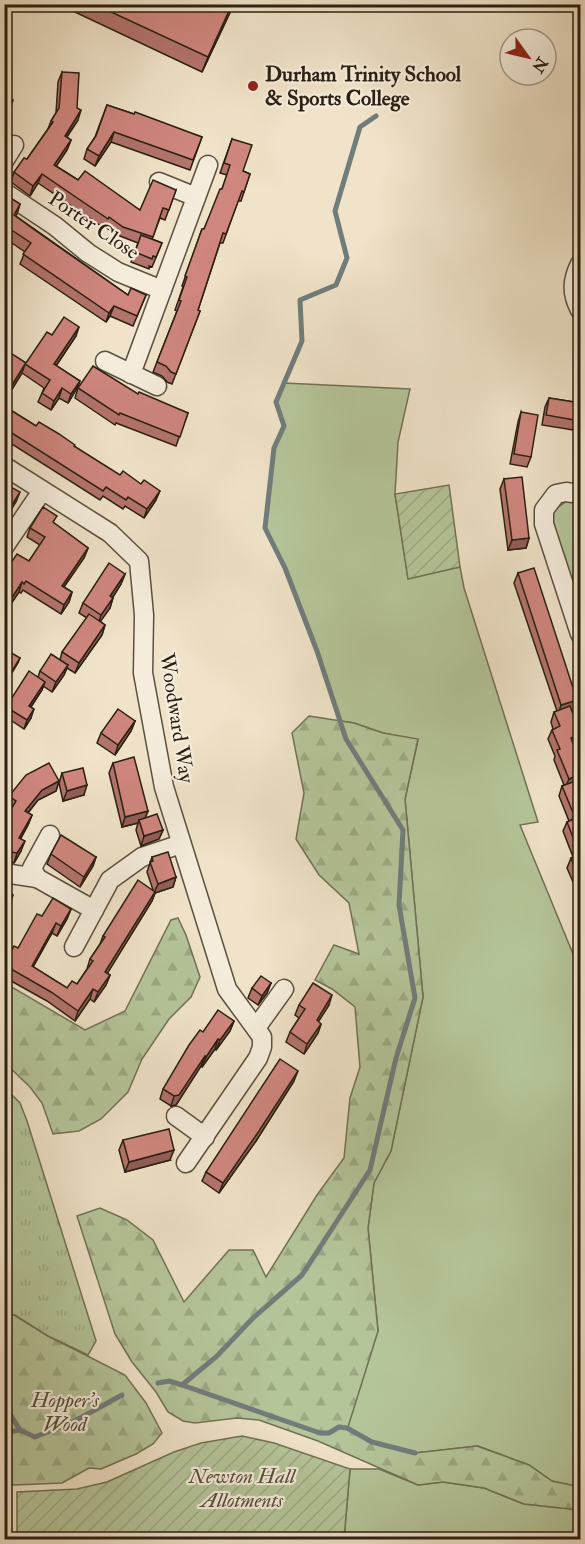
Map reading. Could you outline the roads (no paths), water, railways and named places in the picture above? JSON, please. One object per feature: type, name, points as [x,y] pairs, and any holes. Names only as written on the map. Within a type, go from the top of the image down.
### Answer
[{"type":"street","points":[[131,374],[208,165]]},
{"type":"street","points":[[159,182],[196,197]]},
{"type":"street","name":"Porter Close","points":[[4,192],[118,272],[162,290]]},
{"type":"street","points":[[580,264],[573,289],[580,310]]},
{"type":"street","points":[[105,361],[157,386]]},
{"type":"street","name":"Woodward Way","points":[[4,466],[110,533],[139,561],[144,615],[143,673],[164,788],[227,989],[256,1028]]},
{"type":"street","points":[[4,547],[42,491]]},
{"type":"street","points":[[580,494],[566,492],[556,494],[544,510],[544,524],[580,634]]},
{"type":"street","points":[[37,878],[32,868],[50,835]]},
{"type":"street","points":[[74,947],[110,880],[142,857],[181,844]]},
{"type":"street","points":[[4,873],[37,878],[94,910]]},
{"type":"street","points":[[186,1164],[258,1058],[262,1047],[262,1037],[256,1028],[284,989]]},
{"type":"street","points":[[176,1116],[205,1137]]},
{"type":"waterway","points":[[158,1383],[169,1381],[182,1385],[217,1356],[252,1319],[302,1275],[370,1170],[396,1058],[415,998],[399,905],[403,830],[346,739],[317,651],[285,568],[265,528],[274,448],[284,426],[276,402],[302,341],[300,300],[336,285],[347,258],[335,211],[360,127],[376,116]]},
{"type":"waterway","points":[[182,1385],[320,1433],[329,1433],[339,1427],[347,1428],[372,1442],[415,1453]]},
{"type":"waterway","points":[[4,1433],[20,1430],[35,1437],[73,1422],[122,1395]]},
{"type":"waterway","points":[[4,1413],[10,1414],[20,1430]]},
{"type":"place","name":"Durham Trinity School & Sports College","points":[[253,86]]},
{"type":"park label","name":"Hopper's Wood","points":[[65,1412]]},
{"type":"park label","name":"Newton Hall Allotments","points":[[242,1488]]}]
